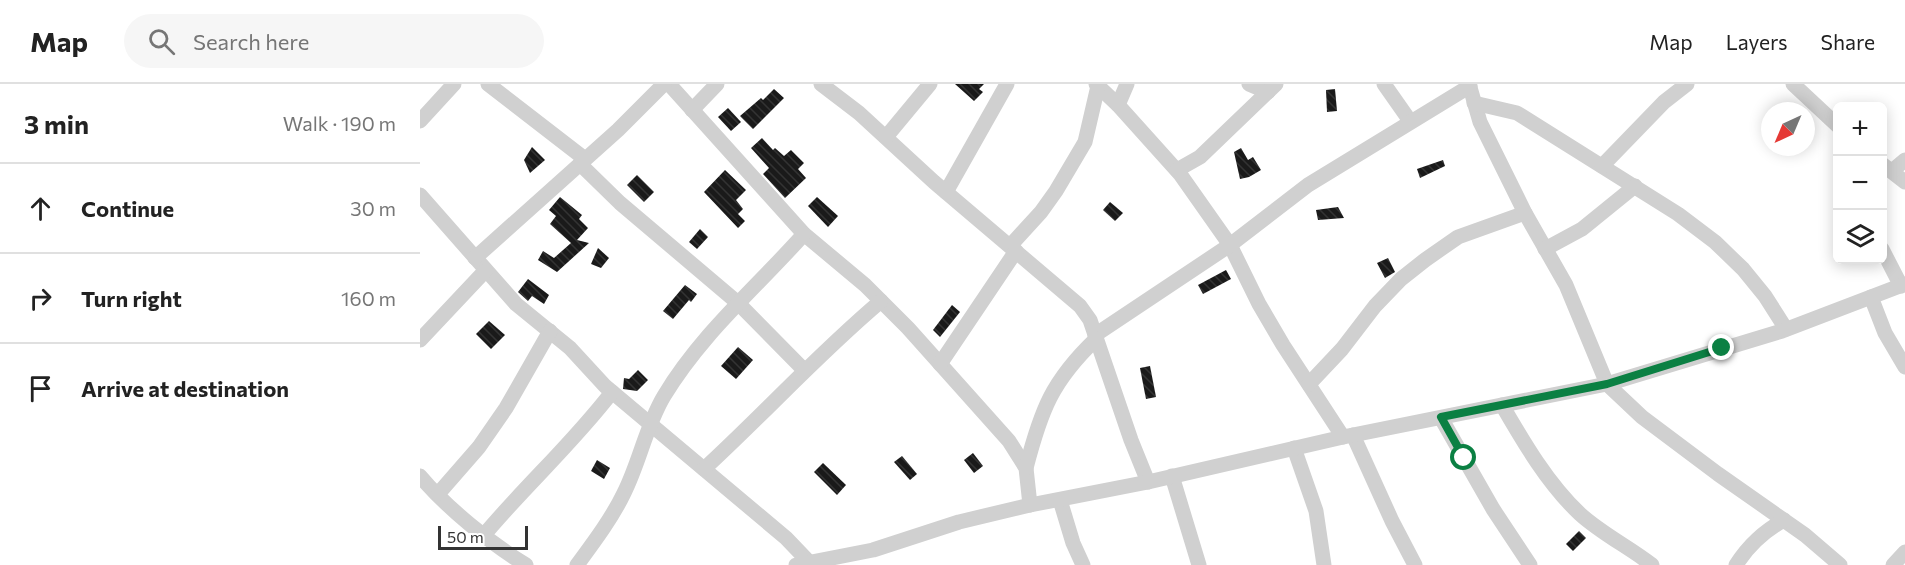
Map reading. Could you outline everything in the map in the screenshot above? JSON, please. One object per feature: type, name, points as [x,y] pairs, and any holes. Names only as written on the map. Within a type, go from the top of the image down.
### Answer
[{"type":"street","points":[[420,121],[454,84]]},
{"type":"street","points":[[488,84],[582,161],[620,203],[738,303],[804,370]]},
{"type":"street","points":[[475,258],[618,130],[664,84]]},
{"type":"street","points":[[669,84],[804,234],[881,301],[940,364],[1010,441],[1026,468]]},
{"type":"street","points":[[692,110],[717,84]]},
{"type":"street","points":[[821,84],[859,113],[946,192],[1080,306],[1090,320],[1131,440],[1148,482]]},
{"type":"street","points":[[886,137],[930,84]]},
{"type":"street","points":[[946,192],[1007,84]]},
{"type":"street","points":[[1118,105],[1127,84]]},
{"type":"street","points":[[1249,84],[1272,88]]},
{"type":"street","points":[[1383,84],[1410,121]]},
{"type":"street","points":[[1602,166],[1648,118],[1687,84]]},
{"type":"street","points":[[1793,84],[1833,121]]},
{"type":"street","points":[[1097,85],[1177,170],[1230,245],[1259,304],[1309,384],[1348,436],[1414,565]]},
{"type":"street","points":[[940,364],[1013,248],[1046,205],[1085,142],[1097,85]]},
{"type":"street","points":[[1030,505],[1026,468],[1042,413],[1059,381],[1095,337],[1230,245],[1308,185],[1470,85],[1479,122],[1525,213],[1566,285],[1607,384],[1642,417],[1784,520],[1840,565]]},
{"type":"street","points":[[1177,170],[1200,157],[1272,88]]},
{"type":"street","points":[[1474,103],[1517,113],[1678,214],[1715,242],[1743,269],[1765,296],[1786,329]]},
{"type":"street","points":[[1887,169],[1905,160]]},
{"type":"street","points":[[1887,170],[1905,182]]},
{"type":"street","points":[[1545,249],[1582,229],[1635,186]]},
{"type":"street","points":[[420,195],[516,304],[570,348],[612,392],[786,538],[802,563],[873,550],[958,522],[1030,505],[1148,482],[1348,436],[1607,384],[1786,329],[1903,285],[1887,258]]},
{"type":"street","points":[[1309,384],[1342,349],[1375,306],[1401,279],[1425,260],[1458,237],[1525,213]]},
{"type":"street","points":[[577,565],[625,492],[650,423],[664,396],[701,342],[804,234]]},
{"type":"street","points":[[420,340],[485,271]]},
{"type":"street","points":[[1871,297],[1886,333],[1905,367]]},
{"type":"street","points":[[704,469],[744,433],[841,334],[881,301]]},
{"type":"street","points":[[438,494],[479,447],[506,408],[549,331]]},
{"type":"street","points":[[484,535],[508,506],[586,425],[612,392]]},
{"type":"street","points":[[1502,405],[1542,468],[1580,514],[1622,546],[1652,565]]},
{"type":"street","points":[[1441,417],[1493,509],[1530,565]]},
{"type":"street","points":[[1294,448],[1316,512],[1324,565]]},
{"type":"street","points":[[420,476],[484,535],[526,565]]},
{"type":"street","points":[[1172,476],[1199,565]]},
{"type":"street","points":[[1060,500],[1073,543],[1083,565]]},
{"type":"street","points":[[1736,565],[1753,542],[1772,526],[1784,520]]},
{"type":"street","points":[[868,565],[873,550]]},
{"type":"street","points":[[1893,565],[1905,552]]},
{"type":"building","points":[[955,84],[984,84],[979,89],[983,92],[974,101]]},
{"type":"building","points":[[774,89],[784,98],[753,129],[740,116]]},
{"type":"building","points":[[1335,89],[1337,111],[1327,112],[1326,90]]},
{"type":"building","points":[[728,108],[741,122],[731,131],[718,117]]},
{"type":"building","points":[[762,138],[773,150],[775,148],[784,156],[791,150],[804,163],[798,169],[806,178],[785,198],[763,174],[769,168],[751,148]]},
{"type":"building","points":[[532,147],[545,160],[530,173],[524,160]]},
{"type":"building","points":[[1241,148],[1248,160],[1253,157],[1261,170],[1240,179],[1234,152]]},
{"type":"building","points":[[1443,160],[1445,166],[1420,178],[1417,169]]},
{"type":"building","points":[[725,170],[746,190],[736,200],[743,209],[738,214],[745,221],[738,228],[704,192]]},
{"type":"building","points":[[637,175],[654,192],[644,202],[627,185]]},
{"type":"building","points":[[560,197],[582,215],[579,219],[588,228],[577,240],[589,243],[557,272],[538,260],[543,251],[554,258],[571,243],[550,224],[556,216],[549,210]]},
{"type":"building","points":[[817,197],[838,216],[828,227],[808,206]]},
{"type":"building","points":[[1110,202],[1123,213],[1115,221],[1103,210]]},
{"type":"building","points":[[1338,207],[1344,218],[1318,220],[1316,210]]},
{"type":"building","points":[[700,229],[708,237],[697,249],[689,242]]},
{"type":"building","points":[[598,248],[609,258],[601,268],[591,264]]},
{"type":"building","points":[[1388,258],[1395,272],[1385,278],[1377,263]]},
{"type":"building","points":[[1226,270],[1231,279],[1203,294],[1198,285]]},
{"type":"building","points":[[528,279],[549,295],[544,304],[532,296],[528,301],[518,292]]},
{"type":"building","points":[[685,285],[697,294],[673,319],[663,311]]},
{"type":"building","points":[[952,305],[960,312],[940,337],[933,330]]},
{"type":"building","points":[[489,321],[505,335],[491,349],[476,334]]},
{"type":"building","points":[[738,347],[753,360],[736,379],[721,366]]},
{"type":"building","points":[[1150,366],[1156,397],[1146,399],[1140,368]]},
{"type":"building","points":[[638,370],[648,380],[637,391],[623,389],[624,378],[629,379]]},
{"type":"building","points":[[973,453],[983,466],[974,473],[964,460]]},
{"type":"building","points":[[902,456],[917,474],[910,480],[894,462]]},
{"type":"building","points":[[597,460],[610,468],[604,479],[591,471]]},
{"type":"building","points":[[823,463],[846,485],[837,495],[814,472]]},
{"type":"building","points":[[1579,531],[1586,538],[1573,551],[1566,544]]},
{"type":"route","points":[[1464,458],[1441,417],[1607,384],[1722,348]]}]
